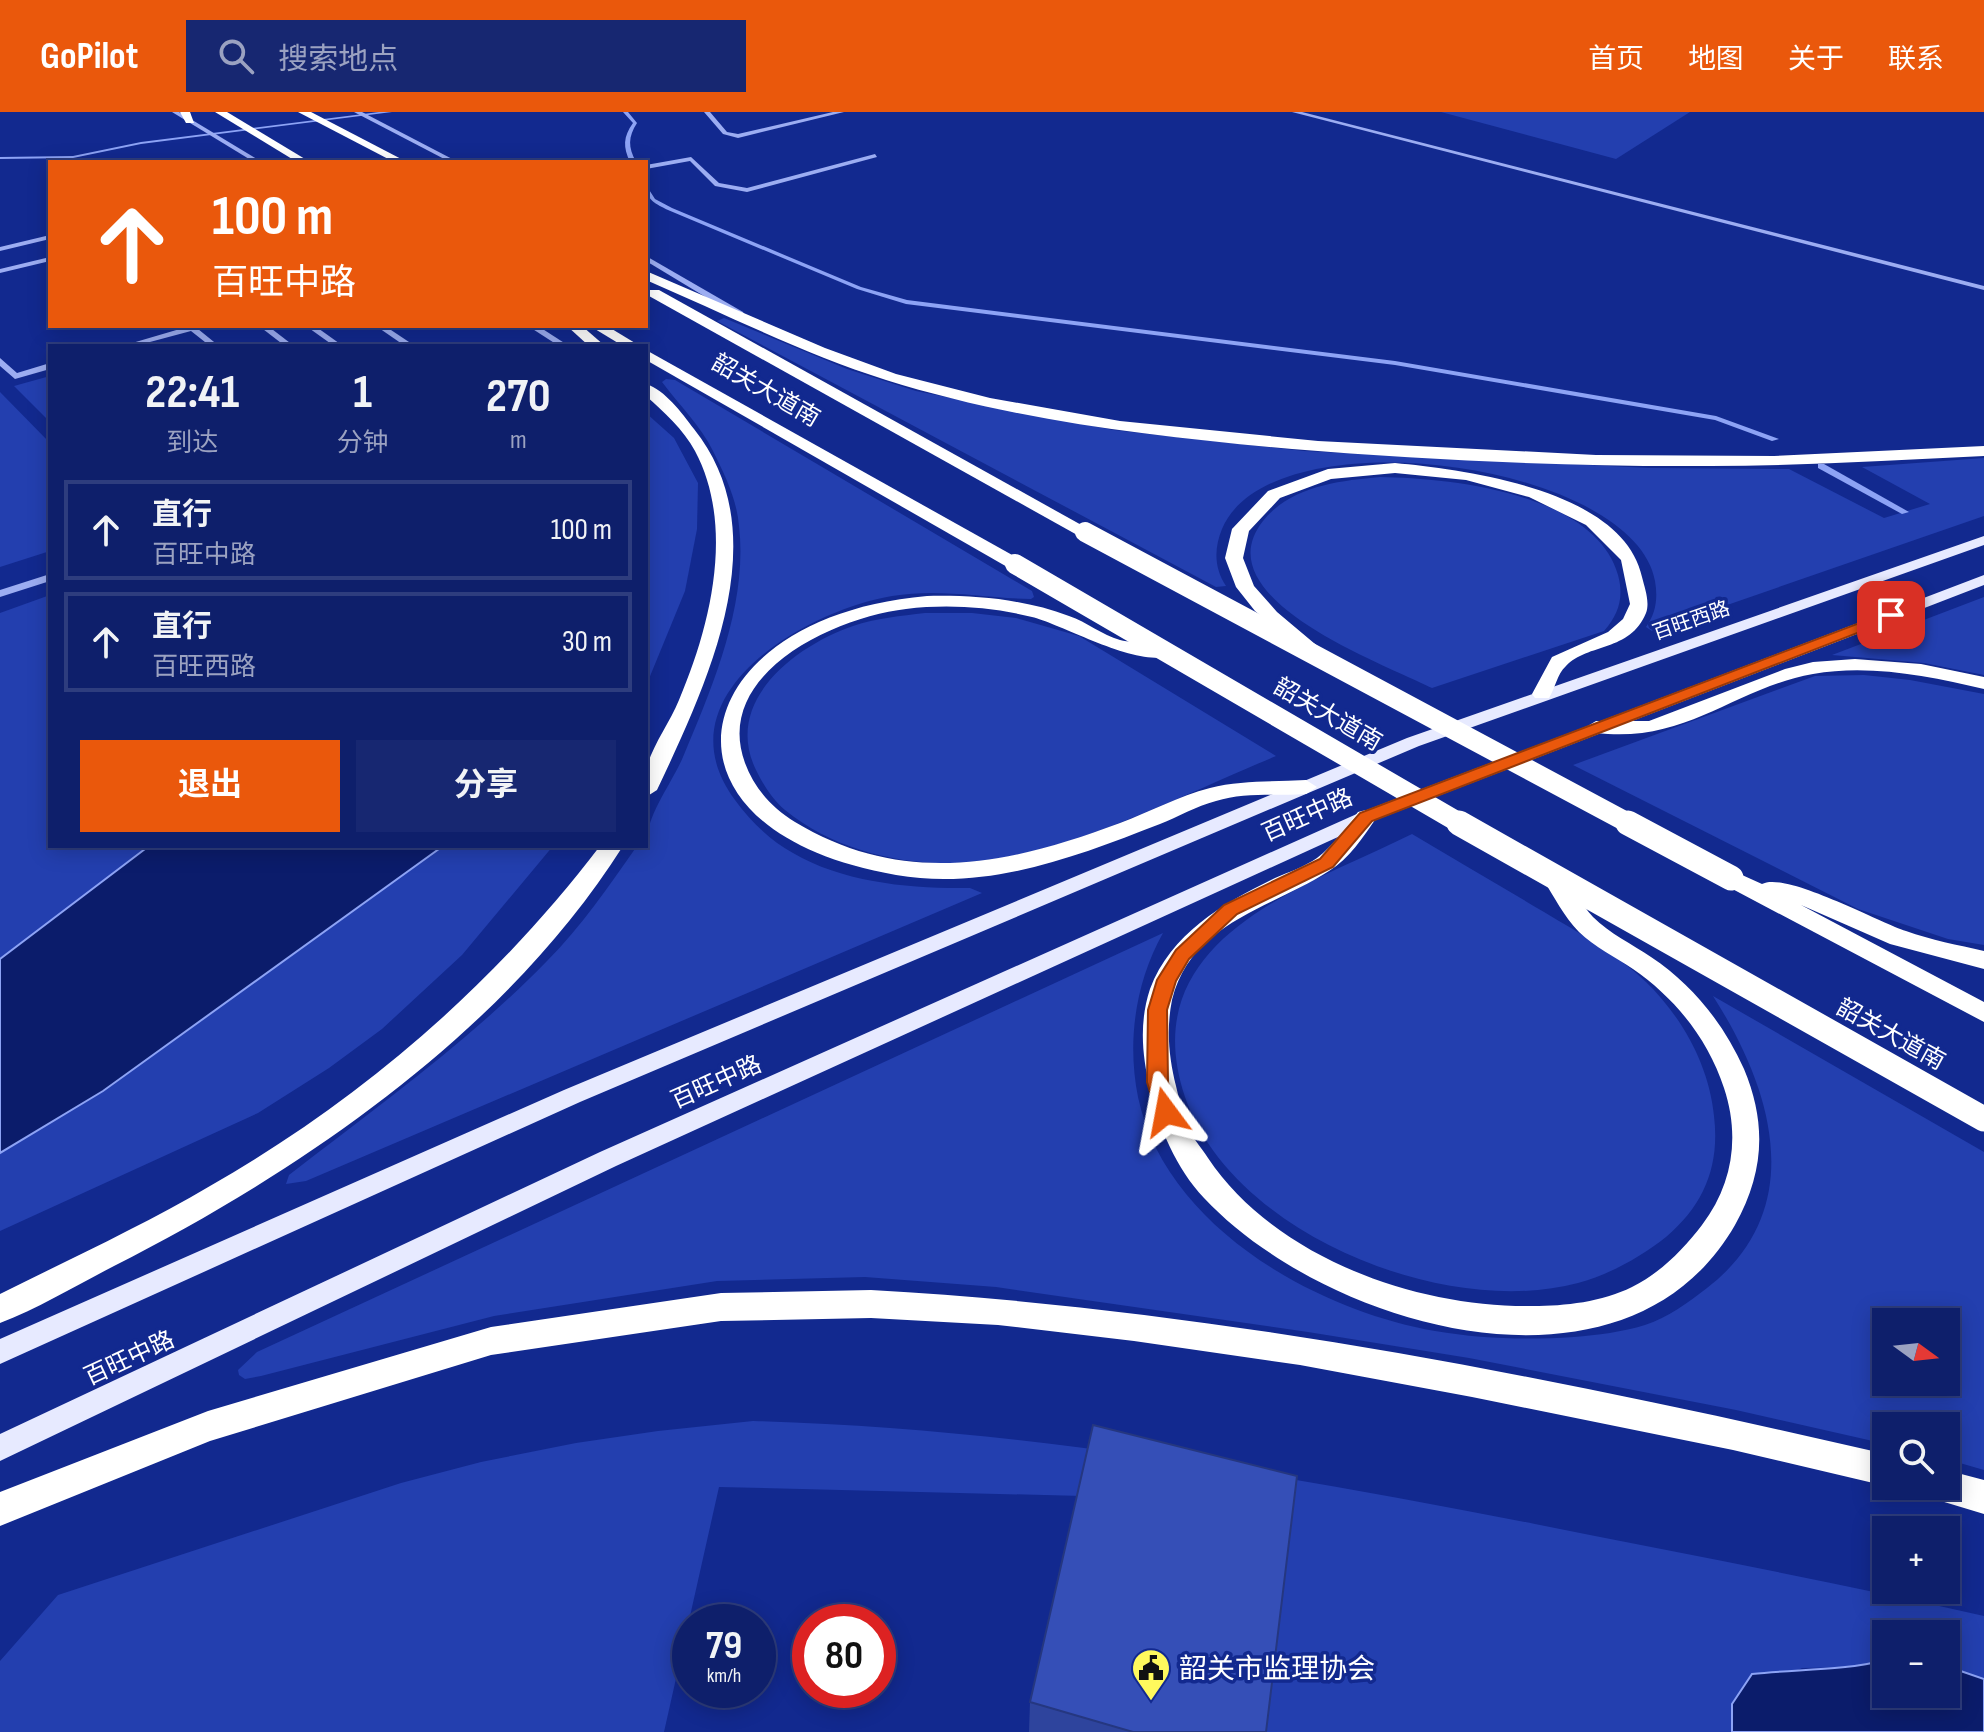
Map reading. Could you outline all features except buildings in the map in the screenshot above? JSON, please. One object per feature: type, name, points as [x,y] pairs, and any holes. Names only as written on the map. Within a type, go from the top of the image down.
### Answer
[{"type":"highway","points":[[220,112],[302,160]]},
{"type":"highway","points":[[306,113],[398,160]]},
{"type":"highway","points":[[648,276],[836,357],[923,387],[1107,423],[1207,436],[1354,449],[1590,460],[1741,461],[1984,451]]},
{"type":"highway","name":"韶关大道南","points":[[648,290],[1085,532],[1984,1013]]},
{"type":"highway","points":[[576,328],[596,344]]},
{"type":"highway","points":[[601,328],[629,344]]},
{"type":"highway","name":"韶关大道南","points":[[648,355],[1015,564],[1554,878],[1984,1119]]},
{"type":"highway","points":[[648,390],[672,411],[702,449],[720,496],[726,556],[710,637],[690,699],[648,786]]},
{"type":"highway","points":[[1322,658],[1264,609],[1245,586],[1235,563],[1234,548],[1245,520],[1269,497],[1300,482],[1329,474],[1387,468],[1446,472],[1495,481],[1547,498],[1590,519],[1623,549],[1633,564],[1640,594],[1633,621],[1617,635],[1559,661],[1542,694]]},
{"type":"highway","points":[[1164,651],[1114,644],[1063,620],[990,605],[915,602],[859,612],[804,636],[765,664],[748,683],[737,703],[730,720],[728,739],[738,775],[760,805],[807,838],[849,856],[922,871],[992,871],[1040,861],[1220,792],[1306,787]]},
{"type":"highway","points":[[1596,727],[1650,727],[1786,675],[1814,668],[1885,667],[1984,683]]},
{"type":"highway","points":[[1366,817],[1327,863],[1230,910],[1182,955],[1167,980],[1157,1010],[1157,1082],[1172,1132],[1201,1178],[1224,1203],[1310,1264],[1393,1301],[1474,1317],[1551,1320],[1592,1314],[1630,1303],[1671,1280],[1724,1220],[1740,1182],[1748,1152],[1745,1111],[1715,1037],[1701,1015],[1650,968],[1587,925],[1554,878]]},
{"type":"highway","points":[[0,1309],[251,1176],[420,1057],[480,1003],[530,951],[578,894],[611,848]]},
{"type":"highway","points":[[1731,878],[1804,897],[1899,938],[1984,960]]},
{"type":"highway","points":[[0,1509],[208,1426],[491,1341],[736,1306],[871,1304],[998,1311],[1164,1331],[1300,1351],[1472,1382],[1733,1434],[1872,1467]]},
{"type":"highway","points":[[1960,1491],[1984,1497]]},
{"type":"main road","name":"百旺西路","points":[[1413,742],[1984,540]]},
{"type":"main road","points":[[1596,727],[1984,580]]},
{"type":"main road","name":"百旺中路","points":[[0,1448],[608,1159],[1366,817],[1596,727]]},
{"type":"main road","name":"百旺中路","points":[[0,1352],[572,1096],[1413,742]]},
{"type":"street","points":[[175,112],[187,116],[256,160]]},
{"type":"street","points":[[357,112],[451,160]]},
{"type":"street","points":[[707,112],[725,133],[738,136],[841,112]]},
{"type":"street","points":[[1295,112],[1984,288]]},
{"type":"street","points":[[648,167],[694,160],[717,185],[751,190],[875,156]]},
{"type":"street","points":[[0,249],[48,237]]},
{"type":"street","points":[[0,258],[48,246]]},
{"type":"street","points":[[0,271],[48,259]]},
{"type":"street","points":[[648,259],[744,316]]},
{"type":"street","points":[[156,328],[165,335]]},
{"type":"street","points":[[135,344],[192,328]]},
{"type":"street","points":[[197,328],[213,344]]},
{"type":"street","points":[[266,328],[287,344]]},
{"type":"street","points":[[313,328],[336,344]]},
{"type":"street","points":[[383,328],[408,344]]},
{"type":"street","points":[[535,328],[562,344]]},
{"type":"street","points":[[0,361],[15,376],[48,367]]},
{"type":"street","points":[[648,396],[672,411]]},
{"type":"street","points":[[0,594],[48,578]]},
{"type":"shaded area","points":[[1441,112],[1690,112],[1616,159]]},
{"type":"shaded area","points":[[724,318],[847,369],[916,391],[1113,430],[1304,451],[1649,468],[1789,469],[1884,518],[1930,504],[1862,467],[1984,458],[1984,516],[1652,631],[1646,627],[1655,605],[1655,581],[1632,540],[1585,506],[1522,481],[1449,466],[1375,463],[1307,471],[1254,493],[1222,529],[1216,558],[1226,586],[1216,587],[717,321]]},
{"type":"shaded area","points":[[48,377],[48,420],[14,386]]},
{"type":"shaded area","points":[[675,380],[1032,591],[1034,597],[1031,599],[944,593],[892,596],[857,605],[820,620],[783,640],[752,665],[728,694],[715,726],[716,762],[735,800],[761,830],[785,848],[813,863],[856,878],[902,885],[970,888],[982,893],[306,1181],[286,1184],[289,1175],[421,1073],[517,991],[571,934],[636,848],[648,848],[650,823],[683,757],[726,644],[738,585],[740,555],[738,516],[726,478],[702,433],[662,382]]},
{"type":"shaded area","points":[[0,392],[48,441],[48,552],[0,567]]},
{"type":"shaded area","points":[[648,415],[674,438],[698,483],[697,529],[685,591],[648,681]]},
{"type":"shaded area","points":[[1380,477],[1480,487],[1551,508],[1581,525],[1604,547],[1618,575],[1620,598],[1613,618],[1604,631],[1432,688],[1340,644],[1306,624],[1276,601],[1257,576],[1251,549],[1263,521],[1287,500],[1316,487]]},
{"type":"shaded area","points":[[48,596],[48,848],[146,848],[0,959],[0,613]]},
{"type":"shaded area","points":[[1984,597],[1984,675],[1924,663],[1832,655]]},
{"type":"shaded area","points":[[925,613],[972,613],[1016,618],[1079,636],[1276,756],[1119,823],[1037,850],[996,859],[956,863],[911,861],[844,844],[823,835],[785,810],[763,782],[748,746],[749,722],[756,700],[770,680],[788,663],[808,647],[831,635],[871,621]]},
{"type":"shaded area","points":[[1864,675],[1984,694],[1984,945],[1948,939],[1858,909],[1573,765],[1815,676]]},
{"type":"shaded area","points":[[1412,834],[1623,962],[1646,982],[1671,1011],[1700,1060],[1711,1097],[1715,1134],[1711,1168],[1699,1198],[1666,1237],[1635,1258],[1589,1280],[1525,1291],[1467,1288],[1407,1276],[1348,1254],[1294,1225],[1247,1188],[1210,1146],[1185,1097],[1175,1043],[1183,997],[1205,959],[1238,926],[1278,899]]},
{"type":"shaded area","points":[[146,848],[440,848],[103,1091],[0,1153],[0,959]]},
{"type":"shaded area","points":[[440,848],[551,848],[462,955],[382,1029],[329,1068],[258,1113],[0,1231],[0,1153],[103,1091]]},
{"type":"shaded area","points":[[1163,933],[1153,952],[1140,992],[1133,1055],[1138,1097],[1154,1143],[1179,1185],[1212,1222],[1251,1254],[1341,1304],[1389,1320],[1435,1331],[1504,1338],[1574,1337],[1619,1331],[1653,1322],[1678,1309],[1707,1288],[1739,1257],[1760,1222],[1770,1185],[1771,1147],[1764,1108],[1751,1069],[1713,996],[1984,1152],[1984,1470],[1960,1463],[1960,1412],[1872,1412],[1872,1441],[1736,1410],[1469,1358],[996,1287],[865,1277],[717,1281],[494,1316],[245,1379],[238,1370],[257,1352]]},
{"type":"shaded area","points":[[753,1421],[950,1433],[1146,1456],[1438,1506],[1872,1592],[1872,1604],[1928,1604],[1984,1616],[1984,1679],[1960,1671],[1960,1620],[1872,1620],[1872,1663],[1855,1667],[1802,1668],[1732,1704],[1732,1732],[1256,1732],[1083,1496],[719,1487],[693,1604],[672,1604],[672,1696],[664,1732],[0,1732],[0,1661],[58,1595],[401,1483],[481,1462],[658,1431]]},
{"type":"shaded area","points":[[1872,1663],[1872,1708],[1960,1708],[1960,1671],[1984,1679],[1984,1732],[1732,1732],[1732,1704],[1752,1674]]},
{"type":"waterway","points":[[0,158],[73,157],[141,143],[390,112]]},
{"type":"waterway","points":[[625,112],[635,123],[627,142],[632,160]]},
{"type":"waterway","points":[[648,191],[653,200],[670,209],[859,288],[906,302],[1395,363],[1716,418],[1775,439]]},
{"type":"waterway","points":[[1821,466],[1905,512]]},
{"type":"place","name":"韶关市监理协会","points":[[1151,1702]]},
{"type":"route","points":[[1166,1112],[1157,1082],[1157,1010],[1167,980],[1182,955],[1205,930],[1230,910],[1327,863],[1366,817],[1891,615]]}]
